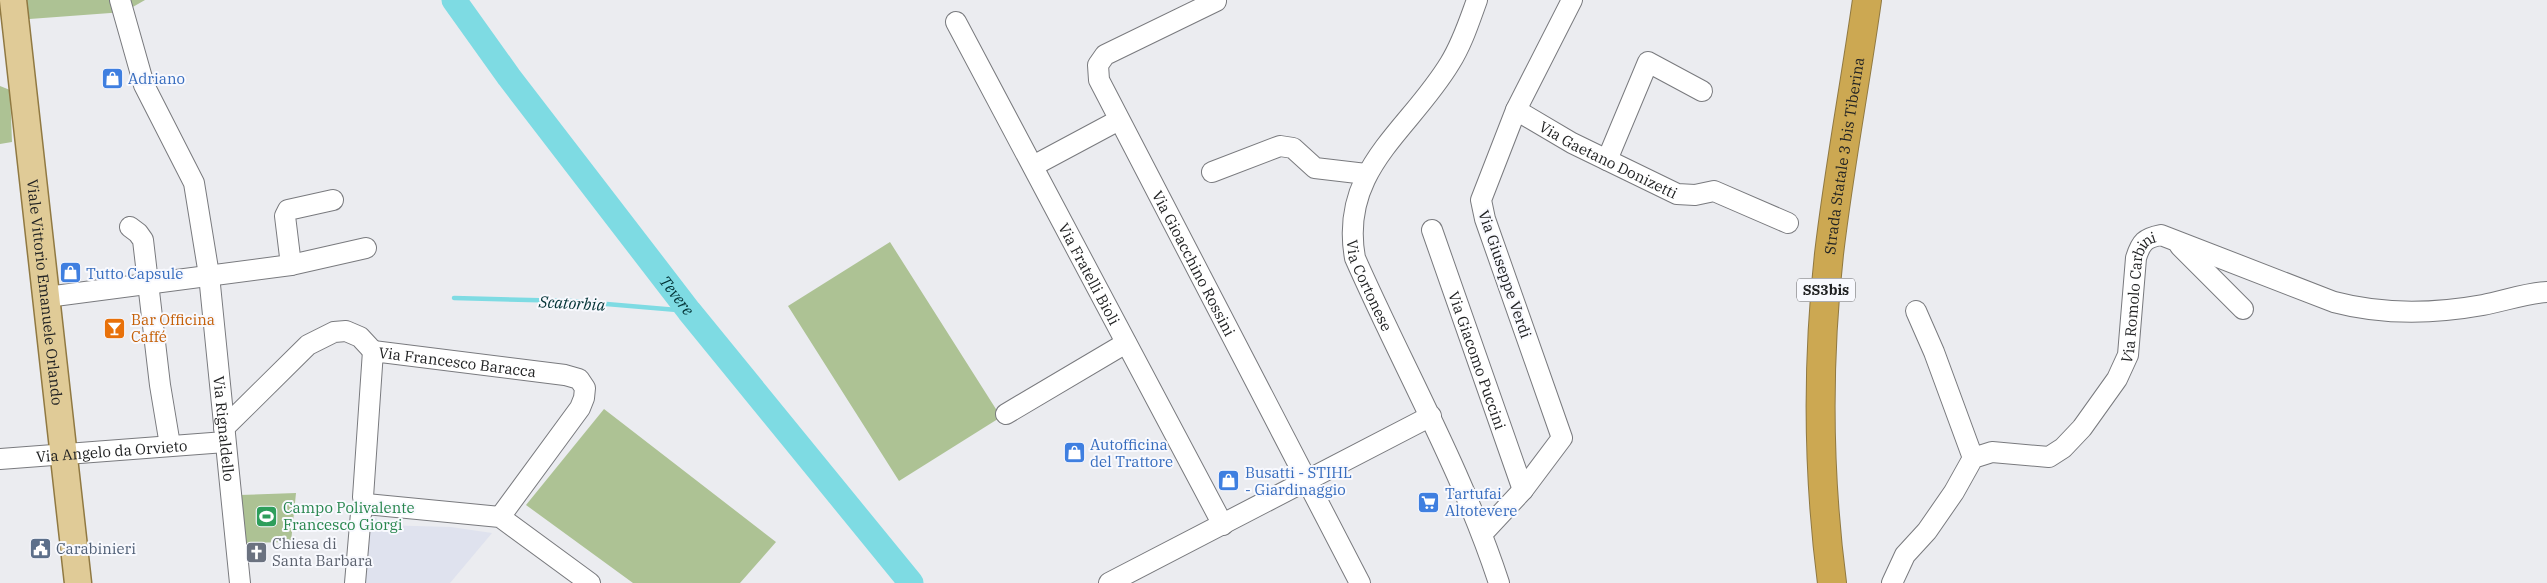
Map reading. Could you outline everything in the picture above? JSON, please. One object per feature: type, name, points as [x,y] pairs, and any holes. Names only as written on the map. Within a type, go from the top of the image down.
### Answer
[{"type":"highway","name":"Strada Statale 3 bis Tiberina","points":[[1832,583],[1822,419],[1822,335],[1829,254],[1867,0]]},
{"type":"highway","name":"Strada Statale 3 bis Tiberina","points":[[1850,583],[1838,420],[1841,338],[1848,255],[1885,0]]},
{"type":"main road","name":"Viale Vittorio Emanuele Orlando","points":[[13,0],[78,583]]},
{"type":"street","name":"Via Rignaldello","points":[[120,0],[144,85],[194,183],[209,275],[240,583]]},
{"type":"street","name":"Via Gioacchino Rossini","points":[[1212,0],[1216,1],[1105,55],[1098,65],[1099,80],[1309,480],[1360,583]]},
{"type":"street","name":"Via Cortonese","points":[[1477,0],[1465,33],[1450,64],[1366,174],[1352,217],[1351,236],[1355,258],[1431,416],[1483,533],[1499,583]]},
{"type":"street","name":"Via Giuseppe Verdi","points":[[1483,533],[1523,490],[1562,438],[1484,219],[1481,200],[1516,110],[1572,0]]},
{"type":"street","name":"Via Fratelli Bioli","points":[[956,22],[1223,525]]},
{"type":"street","points":[[1607,160],[1648,62],[1702,91]]},
{"type":"street","name":"Via Gaetano Donizetti","points":[[1516,110],[1572,143],[1677,194],[1695,195],[1714,191],[1788,223]]},
{"type":"street","points":[[1033,166],[1119,120]]},
{"type":"street","points":[[1212,172],[1280,146],[1293,148],[1315,168],[1366,174]]},
{"type":"street","points":[[291,265],[286,216],[288,210],[332,200]]},
{"type":"street","points":[[130,227],[143,240],[147,284],[170,446]]},
{"type":"street","name":"Via Giacomo Puccini","points":[[1432,230],[1523,490]]},
{"type":"street","name":"Via Romolo Carbini","points":[[1973,458],[1992,452],[2049,457],[2063,448],[2082,428],[2117,379],[2128,355],[2136,258],[2141,244],[2147,237],[2161,236],[2334,302],[2361,309],[2391,312],[2448,311],[2547,292]]},
{"type":"street","points":[[2175,241],[2243,309]]},
{"type":"street","points":[[47,297],[291,265],[366,248]]},
{"type":"street","points":[[1892,583],[1905,555],[1928,531],[1954,492],[1973,458],[1934,352],[1916,311]]},
{"type":"street","points":[[225,435],[308,345],[334,332],[346,331],[360,337],[373,351]]},
{"type":"street","points":[[1006,414],[1126,343]]},
{"type":"street","name":"Via Francesco Baracca","points":[[355,583],[361,513],[366,504],[362,497],[373,351],[565,375],[579,380],[585,388],[580,408],[500,517]]},
{"type":"street","points":[[1109,583],[1431,416]]},
{"type":"street","name":"Via Angelo da Orvieto","points":[[0,459],[64,452],[170,446],[225,435]]},
{"type":"street","points":[[366,504],[500,517],[590,583]]},
{"type":"shaded area","points":[[376,517],[380,525],[451,527],[492,533],[450,583],[361,583],[364,537]]},
{"type":"green space","points":[[13,0],[145,0],[124,12],[16,20]]},
{"type":"green space","points":[[0,86],[10,90],[12,142],[0,144]]},
{"type":"green space","points":[[890,242],[1001,417],[899,481],[788,306]]},
{"type":"green space","points":[[604,409],[776,542],[740,583],[633,583],[526,505]]},
{"type":"green space","name":"Campo Polivalente Francesco Giorgi","points":[[296,493],[291,542],[244,543],[239,495]]},
{"type":"waterway","name":"Tevere","points":[[454,0],[509,77],[689,311],[911,583]]},
{"type":"waterway","name":"Scatorbia","points":[[454,298],[571,301],[689,311]]},
{"type":"place","name":"Adriano","points":[[112,78]]},
{"type":"place","name":"Tutto Capsule","points":[[70,273]]},
{"type":"place","name":"Bar Officina Caffé","points":[[115,328]]},
{"type":"place","name":"Autofficina del Trattore","points":[[1074,453]]},
{"type":"place","name":"Busatti - STIHL - Giardinaggio","points":[[1229,481]]},
{"type":"place","name":"Tartufai Altotevere","points":[[1429,502]]},
{"type":"place","name":"Campo Polivalente Francesco Giorgi","points":[[267,516]]},
{"type":"place","name":"Carabinieri","points":[[40,548]]},
{"type":"place","name":"Chiesa di Santa Barbara","points":[[256,552]]}]
